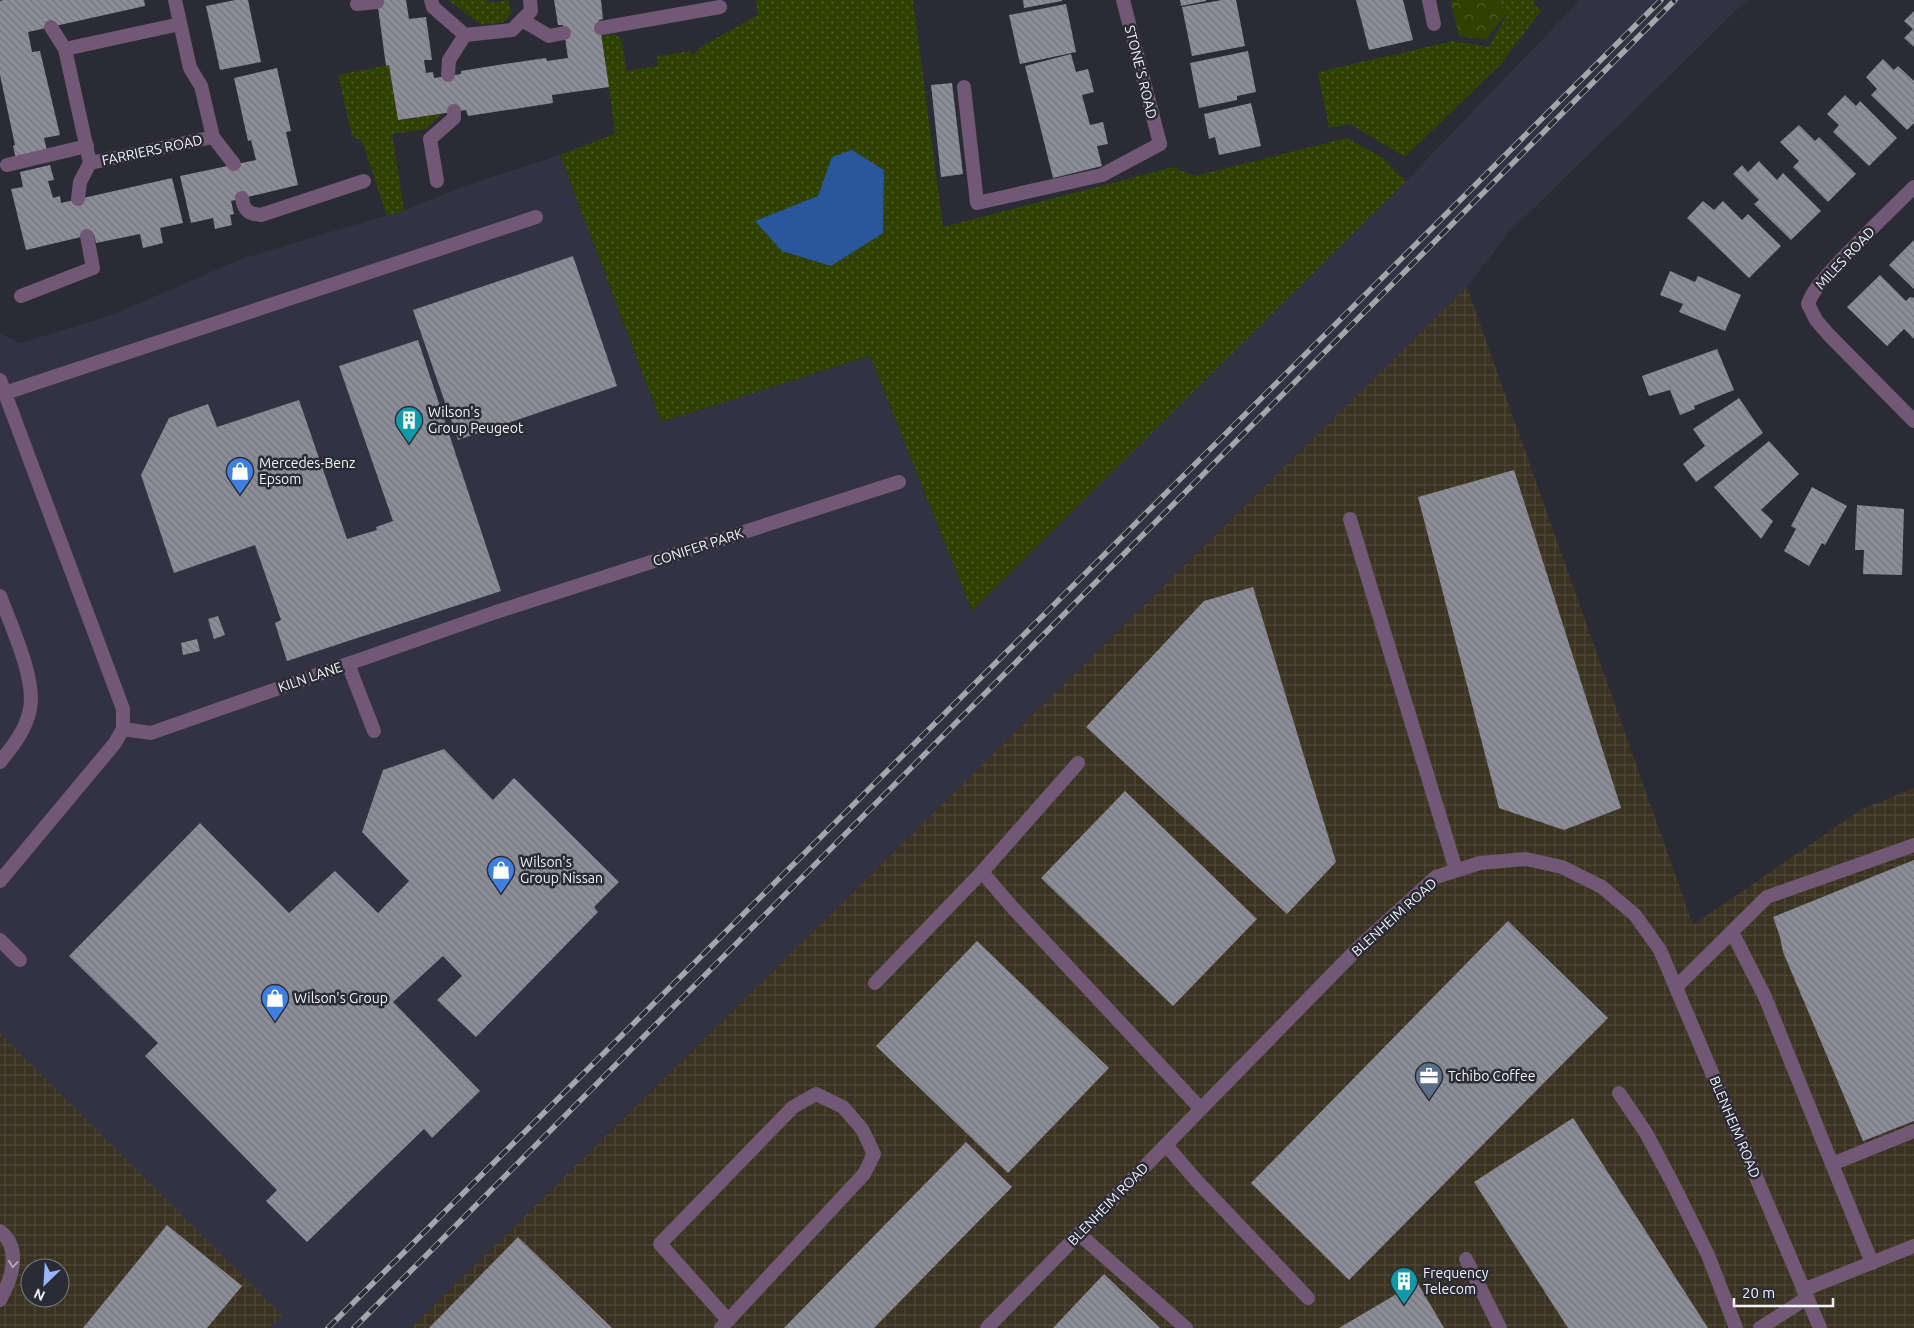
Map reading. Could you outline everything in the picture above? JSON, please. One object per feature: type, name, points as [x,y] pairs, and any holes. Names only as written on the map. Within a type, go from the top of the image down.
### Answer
[{"type":"street","name":"FARRIERS ROAD","points":[[51,27],[65,49],[90,163],[213,137],[201,86],[190,68],[174,0]]},
{"type":"street","points":[[431,0],[433,7],[465,35],[512,30],[531,11],[530,0]]},
{"type":"street","name":"STONE'S ROAD","points":[[964,87],[977,204],[1102,175],[1160,144],[1123,0]]},
{"type":"street","points":[[1429,0],[1434,24]]},
{"type":"street","points":[[357,4],[377,2]]},
{"type":"street","points":[[600,28],[720,7]]},
{"type":"street","points":[[522,20],[549,36],[564,33]]},
{"type":"street","points":[[65,49],[180,24]]},
{"type":"street","points":[[448,75],[449,60],[465,35]]},
{"type":"street","points":[[437,181],[430,139],[454,118],[454,111]]},
{"type":"street","points":[[213,137],[234,164]]},
{"type":"street","points":[[7,165],[87,146]]},
{"type":"street","points":[[78,199],[80,182],[90,163]]},
{"type":"street","points":[[242,198],[243,207],[250,214],[261,215],[364,181]]},
{"type":"street","name":"MILES ROAD","points":[[1914,187],[1819,284],[1808,304],[1816,320],[1828,334],[1914,421]]},
{"type":"street","points":[[5,393],[536,217]]},
{"type":"street","points":[[22,296],[93,268],[87,236]]},
{"type":"street","points":[[0,380],[124,709],[123,729],[115,743],[0,881]]},
{"type":"street","name":"CONIFER PARK","points":[[496,612],[900,482]]},
{"type":"street","points":[[1350,519],[1456,870]]},
{"type":"street","points":[[0,596],[31,689],[30,709],[24,728],[14,745],[0,762]]},
{"type":"street","name":"KILN LANE","points":[[123,729],[151,733],[496,612]]},
{"type":"street","points":[[348,664],[374,731]]},
{"type":"street","points":[[875,983],[982,872],[1078,763]]},
{"type":"street","points":[[1676,986],[1767,897],[1914,845]]},
{"type":"street","name":"BLENHEIM ROAD","points":[[987,1328],[1361,945],[1436,877],[1480,864],[1526,859],[1562,867],[1602,887],[1635,915],[1660,950],[1820,1328]]},
{"type":"street","points":[[982,872],[1012,907],[1201,1109]]},
{"type":"street","points":[[1732,932],[1765,997],[1872,1263]]},
{"type":"street","points":[[0,940],[20,960]]},
{"type":"street","points":[[1619,1093],[1646,1133],[1673,1184],[1708,1255],[1736,1328]]},
{"type":"street","points":[[816,1094],[843,1107],[862,1129],[874,1154],[864,1174],[725,1324],[660,1244],[793,1107],[816,1094]]},
{"type":"street","points":[[1832,1164],[1913,1135]]},
{"type":"street","points":[[1166,1144],[1196,1180],[1308,1298]]},
{"type":"street","points":[[0,1231],[4,1234],[14,1251],[11,1277],[0,1300]]},
{"type":"street","points":[[1079,1234],[1186,1328]]},
{"type":"street","points":[[1760,1328],[1805,1294],[1914,1246]]},
{"type":"street","points":[[1466,1259],[1500,1328]]},
{"type":"shaded area","points":[[1580,0],[1747,0],[1508,233],[1467,287],[411,1328],[269,1328],[281,1315],[0,1033],[0,334],[21,343],[112,315],[244,258],[404,210],[476,182],[560,155],[661,422],[870,356],[972,610],[1406,181]]},
{"type":"shaded area","points":[[1467,287],[1693,925],[1862,809],[1914,788],[1914,1328],[411,1328]]},
{"type":"shaded area","points":[[0,1033],[282,1315],[269,1328],[0,1328]]},
{"type":"green space","points":[[448,0],[487,0],[487,3],[509,0],[511,14],[504,22],[482,25]]},
{"type":"green space","points":[[756,0],[913,0],[943,227],[1173,167],[1195,176],[1347,138],[1383,158],[1406,181],[972,611],[870,356],[661,422],[560,155],[615,134],[602,36],[615,34],[621,39],[627,71],[658,66],[657,56],[690,51],[693,56],[702,46],[758,15]]},
{"type":"green space","points":[[1455,0],[1498,0],[1507,13],[1486,40],[1459,36],[1451,2]]},
{"type":"green space","points":[[1498,0],[1535,0],[1533,3],[1541,11],[1499,66],[1405,157],[1350,124],[1329,128],[1318,72],[1453,41],[1489,47],[1507,14]]},
{"type":"green space","points":[[389,65],[398,120],[443,113],[426,129],[392,134],[404,210],[387,216],[362,141],[352,136],[338,75]]},
{"type":"water","points":[[852,150],[884,170],[883,233],[831,266],[782,251],[755,221],[818,196],[832,157]]},
{"type":"building","points":[[144,0],[145,6],[28,32],[32,52],[40,51],[60,135],[44,138],[47,151],[16,159],[13,146],[15,145],[0,75],[0,1]]},
{"type":"building","points":[[235,0],[248,0],[261,62],[220,70],[206,6]]},
{"type":"building","points":[[377,0],[406,0],[409,19],[426,17],[432,60],[424,60],[426,73],[433,72],[434,78],[461,74],[461,71],[504,64],[546,58],[547,61],[568,58],[563,25],[558,25],[554,0],[601,0],[603,19],[599,20],[609,87],[552,95],[553,103],[468,116],[466,110],[398,120],[389,65],[386,66]]},
{"type":"building","points":[[1023,0],[1062,0],[1062,1],[1024,8]]},
{"type":"building","points":[[1180,0],[1206,0],[1206,1],[1181,6]]},
{"type":"building","points":[[1222,0],[1236,0],[1245,46],[1192,56],[1182,7]]},
{"type":"building","points":[[1356,0],[1403,0],[1413,40],[1369,50]]},
{"type":"building","points":[[1066,4],[1076,52],[1020,64],[1009,15]]},
{"type":"building","points":[[1914,11],[1914,47],[1904,38],[1913,29],[1904,21]]},
{"type":"building","points":[[1248,51],[1256,92],[1237,96],[1237,100],[1199,108],[1190,63]]},
{"type":"building","points":[[1071,54],[1076,72],[1088,69],[1094,92],[1082,95],[1090,125],[1103,122],[1108,144],[1097,146],[1102,166],[1053,178],[1025,66]]},
{"type":"building","points":[[1883,59],[1894,70],[1898,66],[1914,81],[1914,123],[1907,130],[1871,95],[1877,89],[1866,77]]},
{"type":"building","points":[[277,68],[291,131],[286,132],[298,185],[231,201],[234,214],[230,215],[232,225],[215,229],[213,218],[191,223],[180,176],[256,160],[251,140],[248,141],[234,78]]},
{"type":"building","points":[[952,83],[963,174],[941,177],[931,85]]},
{"type":"building","points":[[1845,95],[1856,106],[1860,101],[1897,138],[1869,166],[1833,132],[1839,125],[1827,114]]},
{"type":"building","points":[[1251,103],[1261,146],[1219,155],[1215,137],[1209,139],[1204,114]]},
{"type":"building","points":[[1799,125],[1815,141],[1819,137],[1856,174],[1828,202],[1793,167],[1799,161],[1780,142]]},
{"type":"building","points":[[1759,161],[1777,180],[1783,173],[1821,211],[1791,240],[1754,204],[1759,200],[1733,174],[1742,165],[1748,172]]},
{"type":"building","points":[[50,165],[54,180],[48,181],[53,198],[60,196],[61,203],[172,178],[183,223],[160,228],[163,243],[143,248],[140,234],[96,243],[94,234],[26,250],[11,189],[23,187],[20,172]]},
{"type":"building","points":[[1703,201],[1714,210],[1723,201],[1742,220],[1748,214],[1781,246],[1749,278],[1687,218]]},
{"type":"building","points":[[1914,240],[1914,289],[1889,265]]},
{"type":"building","points":[[573,256],[617,386],[458,440],[413,310]]},
{"type":"building","points":[[1670,271],[1695,282],[1698,276],[1741,295],[1725,331],[1679,312],[1683,304],[1660,295]]},
{"type":"building","points":[[1880,275],[1906,301],[1910,297],[1914,297],[1914,339],[1904,329],[1887,346],[1847,307]]},
{"type":"building","points":[[418,340],[501,591],[287,661],[275,623],[281,620],[255,545],[174,573],[141,475],[169,418],[208,404],[217,427],[299,400],[347,539],[377,530],[376,527],[393,521],[339,366]]},
{"type":"building","points":[[1717,349],[1734,390],[1694,406],[1695,409],[1680,415],[1670,390],[1649,396],[1642,376]]},
{"type":"building","points":[[1739,398],[1763,433],[1696,482],[1683,464],[1705,446],[1693,429]]},
{"type":"building","points":[[1769,441],[1799,474],[1761,510],[1773,521],[1761,539],[1714,487]]},
{"type":"building","points":[[1514,470],[1621,808],[1564,830],[1499,808],[1418,497]]},
{"type":"building","points":[[1812,487],[1847,506],[1825,545],[1822,543],[1809,566],[1784,551],[1796,529],[1791,526]]},
{"type":"building","points":[[1857,505],[1904,509],[1902,575],[1863,574],[1864,550],[1855,550]]},
{"type":"building","points":[[1253,587],[1336,862],[1287,914],[1086,727],[1204,601]]},
{"type":"building","points":[[218,616],[225,635],[214,639],[208,619]]},
{"type":"building","points":[[197,639],[200,651],[183,655],[181,643]]},
{"type":"building","name":"Wilson's Group","points":[[444,749],[493,800],[514,778],[619,882],[594,907],[598,912],[476,1037],[437,1000],[462,976],[443,956],[393,1002],[480,1091],[432,1138],[424,1129],[307,1242],[266,1201],[277,1190],[145,1056],[158,1043],[69,956],[200,823],[289,913],[335,871],[378,913],[409,881],[362,832],[383,770]]},
{"type":"building","points":[[1125,791],[1257,919],[1173,1006],[1041,878]]},
{"type":"building","points":[[1914,860],[1914,1121],[1863,1141],[1783,952],[1773,917]]},
{"type":"building","name":"Tchibo Coffee","points":[[1508,921],[1608,1018],[1349,1280],[1251,1183]]},
{"type":"building","points":[[977,941],[1109,1068],[1008,1173],[876,1046]]},
{"type":"building","points":[[1573,1118],[1708,1328],[1568,1328],[1474,1182]]},
{"type":"building","points":[[966,1142],[1012,1187],[874,1328],[784,1328]]},
{"type":"building","points":[[167,1225],[242,1286],[207,1328],[83,1328]]},
{"type":"building","points":[[518,1237],[612,1328],[429,1328]]},
{"type":"building","points":[[1104,1274],[1160,1328],[1053,1328]]},
{"type":"building","name":"Frequency Telecom","points":[[1417,1282],[1444,1328],[1339,1328]]},
{"type":"railway","points":[[328,1328],[1661,0]]},
{"type":"railway","points":[[354,1328],[1675,0]]},
{"type":"place","name":"Wilson's Group Peugeot","points":[[409,444]]},
{"type":"place","name":"Mercedes-Benz Epsom","points":[[240,495]]},
{"type":"place","name":"Wilson's Group Nissan","points":[[501,894]]},
{"type":"place","name":"Wilson's Group","points":[[275,1022]]},
{"type":"place","name":"Tchibo Coffee","points":[[1429,1100]]},
{"type":"place","name":"Frequency Telecom","points":[[1404,1305]]}]
